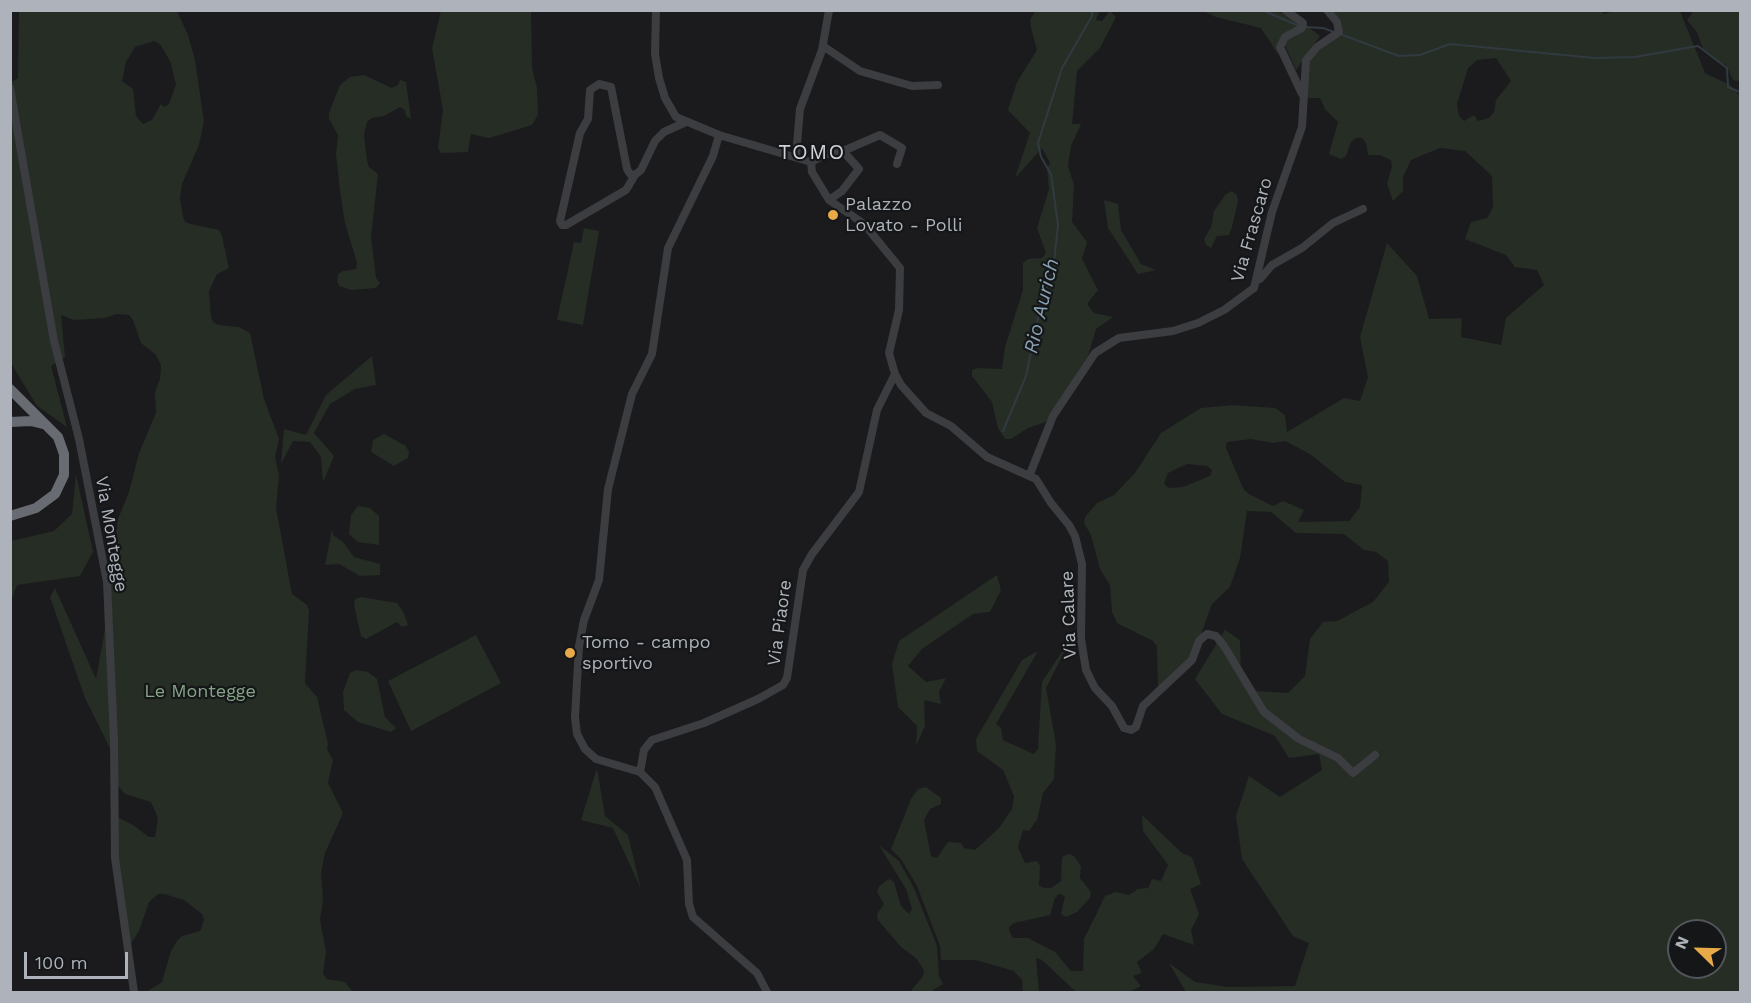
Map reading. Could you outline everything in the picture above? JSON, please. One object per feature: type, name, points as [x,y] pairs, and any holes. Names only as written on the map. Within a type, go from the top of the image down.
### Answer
[{"type":"highway","points":[[10,390],[58,437],[64,453],[64,475],[55,494],[36,508],[10,516]]},
{"type":"highway","points":[[10,422],[31,421],[46,425]]},
{"type":"street","points":[[656,10],[655,54],[659,78],[665,98],[676,117],[719,135],[811,162],[880,135],[902,148],[897,164]]},
{"type":"street","points":[[796,156],[800,109],[823,46],[829,10]]},
{"type":"street","points":[[1285,10],[1303,24],[1302,28],[1285,37],[1280,47],[1303,95]]},
{"type":"street","name":"Via Frascaro","points":[[1030,474],[1053,416],[1095,353],[1119,338],[1173,331],[1198,323],[1236,303],[1254,288],[1272,212],[1302,127],[1304,71],[1309,54],[1339,32],[1337,22],[1327,10]]},
{"type":"street","points":[[823,46],[860,71],[912,86],[938,85]]},
{"type":"street","points":[[635,175],[627,169],[611,87],[599,84],[590,90],[588,119],[580,133],[560,221],[562,225],[566,225],[626,190],[645,163],[655,141],[664,132],[686,122]]},
{"type":"street","name":"Via Montegge","points":[[10,87],[54,341],[79,439],[107,582],[114,741],[115,858],[134,993]]},
{"type":"street","points":[[719,135],[713,156],[668,248],[652,354],[632,394],[608,489],[599,580],[584,620],[579,646],[575,717],[577,734],[585,749],[596,759],[640,772],[655,787],[687,860],[689,904],[693,917],[757,973],[767,993]]},
{"type":"street","points":[[829,200],[842,191],[859,169],[843,151]]},
{"type":"street","points":[[811,162],[813,172],[829,200],[864,224],[900,268],[899,310],[889,353],[895,374],[909,396],[926,413],[951,426],[987,457],[1030,474]]},
{"type":"street","points":[[1254,288],[1272,265],[1302,248],[1343,216],[1363,209]]},
{"type":"street","name":"Via Piaore","points":[[640,772],[644,750],[652,740],[704,723],[758,699],[783,685],[788,678],[803,570],[812,554],[859,492],[877,410],[895,374]]},
{"type":"street","name":"Via Calare","points":[[1030,474],[1041,485],[1075,536],[1082,564],[1081,639],[1086,670],[1095,688],[1112,706],[1124,728],[1131,730],[1136,727],[1143,705],[1192,660],[1199,641],[1207,634],[1216,636],[1264,712],[1299,739],[1338,759],[1353,773],[1375,755]]},
{"type":"green space","points":[[1100,10],[1096,20],[1102,21],[1110,11],[1116,17],[1100,48],[1077,71],[1072,124],[1081,124],[1071,146],[1068,166],[1074,185],[1072,222],[1087,242],[1082,259],[1098,290],[1087,304],[1094,313],[1113,317],[1096,329],[1088,356],[1046,422],[1028,428],[1011,439],[1005,439],[998,428],[992,402],[972,376],[972,370],[1002,369],[1005,347],[1023,290],[1023,263],[1028,259],[1042,258],[1046,253],[1037,228],[1049,189],[1047,168],[1050,163],[1042,148],[1015,178],[1030,133],[1008,110],[1017,82],[1037,50],[1030,19],[1036,11]]},
{"type":"green space","points":[[1603,10],[1603,14],[1620,10],[1680,11],[1705,73],[1730,85],[1740,96],[1740,992],[1186,992],[1169,963],[1195,982],[1228,987],[1295,986],[1309,943],[1293,936],[1242,859],[1236,816],[1249,776],[1280,797],[1322,770],[1319,754],[1289,758],[1275,736],[1222,714],[1195,679],[1225,630],[1240,640],[1241,676],[1256,691],[1288,693],[1305,676],[1310,639],[1323,622],[1337,621],[1373,602],[1389,582],[1388,561],[1376,552],[1364,550],[1344,534],[1296,533],[1271,512],[1247,511],[1240,558],[1230,587],[1212,604],[1192,660],[1158,688],[1157,646],[1153,641],[1117,623],[1112,612],[1110,585],[1100,569],[1091,535],[1084,523],[1085,517],[1097,503],[1114,495],[1135,473],[1161,433],[1201,408],[1233,405],[1275,408],[1285,415],[1287,432],[1344,398],[1360,401],[1368,377],[1360,337],[1387,243],[1417,276],[1429,319],[1462,318],[1461,337],[1501,345],[1506,318],[1544,285],[1537,270],[1515,267],[1506,255],[1465,239],[1471,222],[1487,218],[1493,207],[1492,176],[1465,151],[1440,148],[1411,160],[1403,177],[1403,191],[1393,201],[1387,184],[1392,166],[1391,160],[1380,155],[1368,155],[1366,143],[1362,138],[1356,138],[1351,142],[1346,156],[1341,159],[1329,154],[1338,122],[1325,109],[1320,98],[1302,98],[1302,74],[1314,53],[1338,36],[1330,11]],"holes":[[[1496,58],[1511,81],[1496,100],[1494,112],[1489,118],[1478,121],[1474,115],[1464,121],[1459,116],[1457,104],[1468,68],[1477,60]],[[1251,439],[1273,443],[1285,441],[1310,454],[1345,482],[1362,485],[1360,507],[1349,521],[1298,522],[1304,510],[1283,501],[1273,506],[1249,494],[1244,490],[1226,448],[1227,442]],[[1187,464],[1207,466],[1212,470],[1210,476],[1183,487],[1169,488],[1164,484],[1168,473]]]},
{"type":"green space","points":[[1694,10],[1740,11],[1740,81],[1733,80],[1726,65],[1712,58],[1703,49],[1697,32],[1687,20]]},
{"type":"green space","name":"Le Montegge","points":[[19,11],[177,11],[188,35],[195,60],[204,121],[199,145],[182,184],[180,198],[183,216],[185,222],[219,230],[222,236],[229,268],[217,274],[209,291],[211,316],[213,322],[218,325],[239,327],[250,333],[264,399],[279,439],[275,457],[279,475],[276,508],[292,594],[307,605],[309,611],[305,683],[317,697],[328,744],[327,749],[333,760],[328,783],[343,813],[325,853],[321,873],[323,900],[320,919],[326,952],[323,974],[327,979],[345,982],[353,992],[146,992],[162,982],[171,951],[177,941],[182,936],[200,931],[204,920],[202,914],[184,900],[164,894],[158,894],[149,902],[139,931],[128,948],[113,815],[133,825],[149,837],[155,837],[158,818],[151,802],[125,794],[112,779],[111,750],[85,698],[50,597],[55,588],[96,679],[110,602],[107,580],[112,568],[118,519],[129,492],[139,453],[156,413],[155,392],[160,379],[161,366],[156,355],[141,343],[129,315],[117,314],[105,318],[74,320],[61,315],[65,357],[51,366],[67,427],[37,406],[11,363],[10,83],[18,78]],"holes":[[[154,41],[160,44],[170,61],[176,84],[169,104],[164,107],[161,104],[152,120],[143,124],[136,116],[133,89],[122,81],[126,62],[135,47]]]},
{"type":"green space","points":[[441,11],[531,11],[532,68],[537,88],[538,115],[532,125],[489,138],[471,134],[468,152],[441,153],[438,148],[443,110],[432,48]]},
{"type":"green space","points":[[1203,11],[1276,11],[1303,23],[1320,36],[1296,70],[1284,43],[1278,49],[1278,54],[1261,28],[1216,17]]},
{"type":"green space","points":[[364,75],[392,88],[398,85],[400,80],[406,82],[411,119],[400,107],[367,122],[364,134],[367,161],[369,167],[378,174],[371,237],[376,278],[380,283],[376,288],[351,290],[339,286],[337,281],[338,274],[356,269],[357,263],[345,223],[340,191],[336,154],[338,135],[329,119],[329,113],[340,85],[350,77]]},
{"type":"green space","points":[[1232,191],[1237,195],[1238,201],[1232,227],[1229,235],[1217,236],[1211,248],[1206,245],[1204,239],[1211,227],[1214,211],[1226,194]]},
{"type":"green space","points":[[1104,200],[1118,204],[1121,230],[1141,264],[1156,270],[1138,274],[1108,228]]},
{"type":"green space","points":[[584,228],[599,231],[583,325],[557,320],[574,242],[581,243]]},
{"type":"green space","points":[[372,356],[376,385],[355,389],[330,404],[314,433],[334,456],[323,482],[321,457],[310,442],[293,441],[281,464],[284,429],[306,435],[326,395]]},
{"type":"green space","points":[[384,434],[406,446],[409,452],[408,458],[394,466],[371,452],[373,440]]},
{"type":"green space","points":[[76,474],[93,552],[80,576],[17,585],[11,601],[11,541],[54,531],[72,514]]},
{"type":"green space","points":[[358,506],[370,508],[379,516],[379,545],[358,542],[349,534],[351,515]]},
{"type":"green space","points":[[332,529],[333,535],[343,542],[354,557],[380,564],[380,575],[360,576],[339,564],[325,565]]},
{"type":"green space","points":[[997,575],[1001,590],[990,612],[973,614],[922,649],[908,666],[926,682],[946,678],[939,692],[941,704],[924,700],[925,726],[916,746],[917,726],[898,707],[892,664],[899,641]]},
{"type":"green space","points":[[361,597],[397,603],[408,625],[402,627],[397,622],[366,639],[361,636],[354,605],[355,599]]},
{"type":"green space","points":[[476,635],[501,683],[411,731],[388,681]]},
{"type":"green space","points":[[1073,635],[1046,688],[1056,745],[1054,779],[1043,793],[1037,820],[1029,831],[1023,830],[1018,847],[1025,863],[1037,861],[1040,866],[1039,886],[1045,888],[1051,888],[1061,881],[1062,857],[1068,854],[1074,856],[1081,866],[1080,878],[1091,892],[1090,898],[1077,912],[1066,917],[1061,914],[1065,896],[1059,894],[1055,898],[1050,915],[1014,923],[1009,927],[1013,938],[1028,938],[1055,952],[1071,971],[1083,971],[1084,939],[1105,896],[1116,892],[1129,895],[1138,889],[1148,888],[1152,879],[1161,881],[1168,865],[1143,831],[1142,815],[1182,853],[1192,857],[1201,884],[1190,889],[1199,914],[1191,930],[1194,945],[1163,934],[1154,949],[1137,962],[1142,973],[1133,976],[1141,986],[1129,992],[1076,992],[1042,960],[1036,958],[1039,992],[1023,992],[1022,980],[1014,971],[976,960],[941,960],[940,946],[917,886],[901,859],[891,849],[911,799],[918,789],[926,787],[941,798],[941,804],[930,809],[924,820],[931,856],[937,858],[948,842],[961,843],[964,848],[975,850],[999,828],[1012,809],[1014,796],[1003,770],[977,751],[976,739],[1022,660],[1038,651],[996,724],[1001,728],[1003,740],[1034,754],[1038,749],[1042,682]]},
{"type":"green space","points":[[356,670],[368,672],[377,679],[385,717],[396,728],[391,732],[358,722],[344,710],[343,692],[350,673]]},
{"type":"green space","points":[[597,768],[605,816],[628,835],[641,889],[613,828],[581,820]]},
{"type":"green space","points":[[879,845],[899,861],[914,888],[937,946],[939,976],[943,984],[930,992],[910,992],[923,976],[924,970],[916,958],[901,947],[878,920],[877,914],[884,904],[877,892],[879,886],[889,879],[894,882],[901,906],[909,914],[912,909],[906,889]]},
{"type":"waterway","name":"Rio Aurich","points":[[1003,431],[1026,376],[1042,300],[1053,272],[1058,225],[1051,174],[1041,157],[1038,143],[1062,68],[1092,16],[1092,10]]},
{"type":"waterway","points":[[1262,10],[1299,26]]},
{"type":"waterway","points":[[1305,27],[1323,28],[1334,32]]},
{"type":"waterway","points":[[1340,34],[1399,56],[1420,55],[1450,44],[1595,58],[1635,57],[1698,46],[1727,68],[1728,87],[1740,92]]},
{"type":"place","name":"Palazzo Lovato - Polli","points":[[833,215]]},
{"type":"place","name":"Tomo - campo sportivo","points":[[570,653]]},
{"type":"district","name":"TOMO","points":[[812,153]]}]
